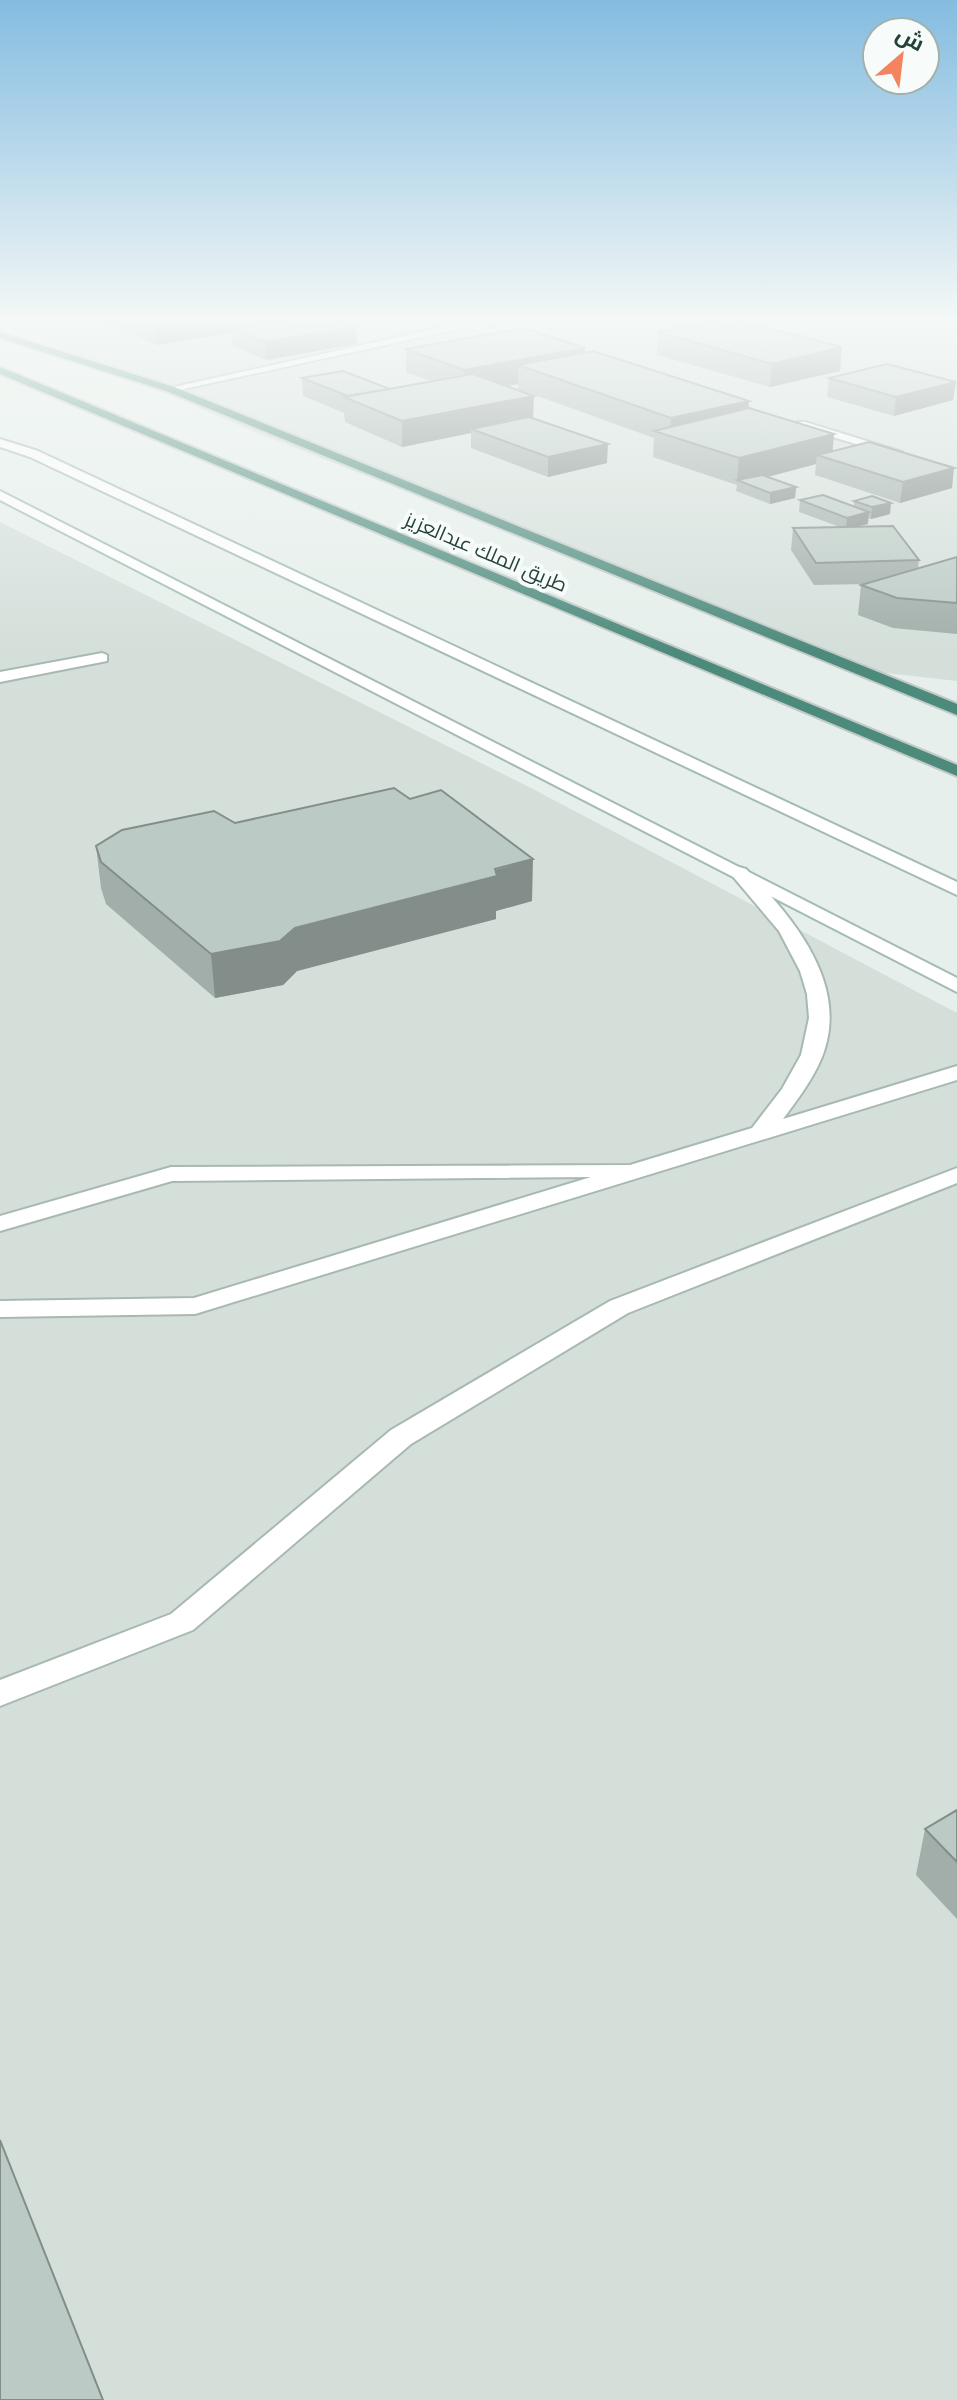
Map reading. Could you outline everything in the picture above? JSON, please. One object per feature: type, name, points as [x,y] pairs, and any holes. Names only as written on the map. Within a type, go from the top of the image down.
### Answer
[{"type":"highway","name":"طريق الملك عبدالعزيز","points":[[141,429],[957,771]]},
{"type":"highway","name":"طريق الملك عبدالعزيز","points":[[268,429],[957,710]]},
{"type":"street","points":[[817,429],[903,454]]},
{"type":"street","points":[[0,443],[34,454],[957,889]]},
{"type":"street","points":[[0,495],[957,986]]},
{"type":"street","points":[[0,677],[102,658]]},
{"type":"street","points":[[739,873],[778,913],[803,951],[820,1003],[816,1045],[793,1089],[758,1136]]},
{"type":"street","points":[[0,1309],[195,1306],[649,1170],[957,1073]]},
{"type":"street","points":[[0,1224],[171,1174],[649,1170]]},
{"type":"street","points":[[0,1693],[182,1622],[401,1437],[619,1307],[957,1175]]},
{"type":"street","points":[[886,1201],[957,1194]]},
{"type":"shaded area","points":[[247,429],[957,429],[957,681],[868,671]]},
{"type":"shaded area","points":[[0,522],[531,788],[957,1013],[957,2400],[0,2400]]},
{"type":"building","points":[[471,429],[564,429],[608,444],[548,457]]},
{"type":"building","points":[[818,429],[834,434],[739,458],[654,431]]},
{"type":"building","points":[[869,442],[954,468],[903,482],[817,455]]},
{"type":"building","points":[[762,475],[796,487],[770,493],[737,480]]},
{"type":"building","points":[[823,495],[869,512],[847,518],[800,500]]},
{"type":"building","points":[[872,496],[891,503],[872,507],[854,501]]},
{"type":"building","points":[[893,526],[919,560],[816,563],[793,528]]},
{"type":"building","points":[[957,557],[957,603],[897,598],[861,585]]},
{"type":"building","points":[[394,788],[410,799],[441,790],[533,859],[495,869],[497,876],[295,928],[280,941],[211,954],[101,862],[96,846],[122,830],[214,811],[235,823]]},
{"type":"building","points":[[957,1810],[957,1862],[925,1829]]},
{"type":"building","points":[[0,2140],[103,2400],[0,2400]]}]
